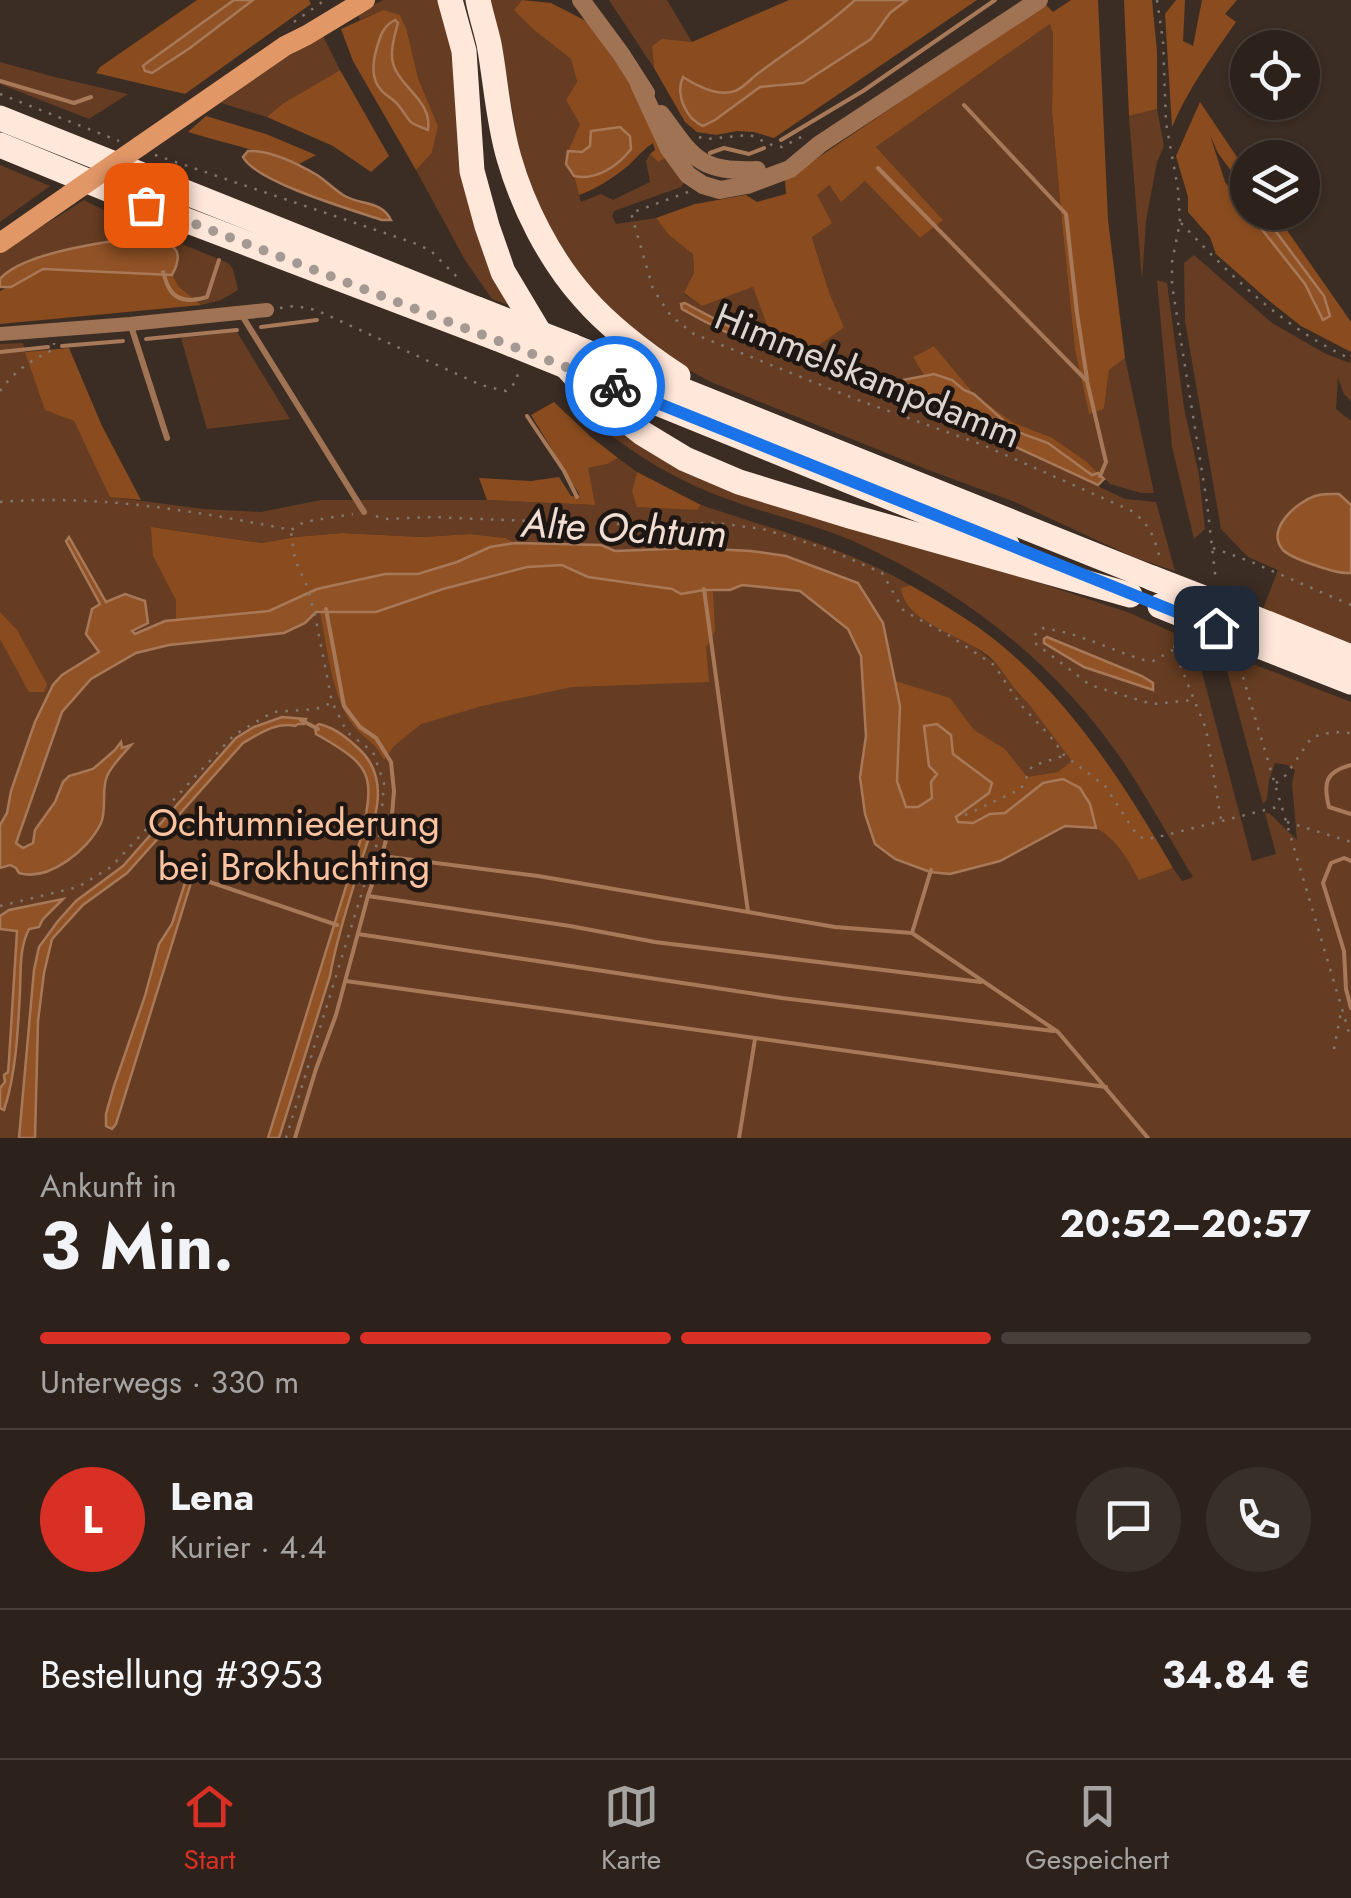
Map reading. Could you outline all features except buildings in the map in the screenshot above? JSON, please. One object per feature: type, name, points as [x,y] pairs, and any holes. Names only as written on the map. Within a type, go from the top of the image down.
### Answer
[{"type":"highway","points":[[450,0],[464,51],[472,171],[502,272],[546,344],[586,387],[642,433],[685,459],[738,482],[1130,595]]},
{"type":"highway","points":[[478,0],[508,156],[526,206],[555,257],[583,298],[650,358],[762,421]]},
{"type":"highway","points":[[0,118],[762,421],[1156,568],[1237,611],[1351,657]]},
{"type":"highway","points":[[0,145],[496,338],[1351,682]]},
{"type":"main road","points":[[0,243],[284,46],[303,27],[342,4],[365,0]]},
{"type":"street","points":[[580,0],[682,144],[714,168],[757,170]]},
{"type":"street","points":[[639,84],[669,149],[688,175],[720,190],[746,185],[790,169],[820,144],[1039,0]]},
{"type":"street","points":[[703,185],[757,170],[820,144]]},
{"type":"street","points":[[0,334],[267,310]]},
{"type":"lane","points":[[241,314],[364,512]]},
{"type":"lane","points":[[130,324],[167,438]]},
{"type":"path","points":[[303,27],[325,0]]},
{"type":"path","points":[[1157,0],[1166,122],[1180,222],[1172,285],[1207,503]]},
{"type":"path","points":[[0,94],[200,172],[416,244],[431,252],[459,279]]},
{"type":"path","points":[[696,136],[750,136],[782,147],[785,159]]},
{"type":"path","name":"Himmelskampdamm","points":[[703,185],[631,212],[654,289],[671,316],[694,334],[983,445],[1130,510],[1144,520],[1156,542],[1156,568]]},
{"type":"path","points":[[1180,222],[1254,296],[1288,323],[1351,359]]},
{"type":"path","points":[[267,310],[295,306],[316,310],[506,391],[517,380],[518,372]]},
{"type":"path","points":[[0,391],[11,375],[54,348],[53,331]]},
{"type":"path","points":[[0,502],[34,499],[128,504],[291,530],[304,522],[364,512],[384,519],[716,523],[763,529],[830,550],[882,572],[904,611],[994,665],[1020,704],[1064,756],[1105,786],[1138,835],[1146,839],[1282,806]]},
{"type":"path","points":[[286,1138],[380,834],[384,783],[373,752],[347,732],[332,702],[315,615],[295,560],[291,530]]},
{"type":"path","points":[[1212,548],[1351,605]]},
{"type":"path","points":[[1174,650],[1153,661],[1052,629],[1041,628],[1036,635],[1036,642],[1090,685],[1152,704],[1196,700]]},
{"type":"path","points":[[1176,629],[1174,650],[1206,730],[1222,821]]},
{"type":"path","points":[[0,906],[78,887],[111,866],[234,735],[274,712],[316,708],[332,702]]},
{"type":"path","points":[[1351,733],[1312,737],[1286,775],[1274,784],[1351,1039]]},
{"type":"path","points":[[965,815],[1021,789],[1032,766],[1064,756]]},
{"type":"path","points":[[1286,822],[1351,842]]},
{"type":"path","points":[[1334,1049],[1342,1010]]},
{"type":"green space","points":[[383,0],[441,0],[509,305],[492,299],[465,260],[416,170],[432,153],[438,126],[418,78],[407,31],[383,10],[360,20],[358,14]]},
{"type":"green space","points":[[490,0],[522,0],[515,9],[534,30],[571,59],[580,124],[566,164],[574,176],[581,202],[601,194],[613,200],[650,182],[646,161],[650,154],[658,162],[667,157],[685,181],[681,187],[614,211],[612,216],[616,224],[656,218],[693,253],[694,273],[684,294],[702,306],[753,287],[844,327],[812,236],[816,195],[829,185],[841,201],[865,181],[920,238],[942,219],[876,147],[1050,24],[1052,112],[1075,350],[1089,413],[1104,409],[1109,370],[1125,358],[1154,493],[1110,484],[1051,437],[1014,423],[974,394],[934,346],[913,357],[925,377],[898,381],[865,378],[730,327],[685,303],[682,309],[722,331],[891,393],[997,438],[1125,499],[1156,502],[1175,571],[1133,557],[1015,502],[711,382],[662,355],[600,302],[550,234],[520,157]]},
{"type":"green space","points":[[609,0],[667,0],[692,42],[662,40],[652,46],[654,68]]},
{"type":"green space","points":[[323,36],[340,70],[267,117],[221,103],[282,60]]},
{"type":"green space","points":[[0,62],[128,94],[89,119],[0,84]]},
{"type":"green space","points":[[1157,109],[1164,146],[1157,162],[1146,221],[1142,280],[1129,116]]},
{"type":"green space","points":[[0,165],[50,186],[0,222]]},
{"type":"green space","points":[[84,200],[155,237],[50,254],[29,261],[0,279],[0,253]]},
{"type":"green space","points":[[182,244],[228,263],[238,290],[201,305],[178,287],[172,275],[177,260],[173,245]]},
{"type":"green space","points":[[1194,255],[1272,323],[1350,363],[1351,352],[1351,401],[1338,378],[1336,409],[1351,421],[1351,505],[1339,494],[1284,551],[1325,570],[1351,573],[1351,643],[1263,609],[1278,570],[1248,557],[1221,529],[1185,321],[1184,263]]},
{"type":"green space","points":[[1157,280],[1167,283],[1184,408],[1199,475],[1205,529],[1194,539],[1172,447]]},
{"type":"green space","points":[[237,332],[290,419],[207,429],[181,338]]},
{"type":"green space","name":"Ochtumniederung bei Brokhuchting","points":[[23,343],[25,352],[74,421],[111,497],[261,512],[321,500],[487,500],[594,505],[587,468],[618,458],[637,472],[632,491],[697,510],[701,505],[860,560],[910,585],[901,588],[999,666],[1073,760],[1140,879],[1173,868],[1182,881],[1193,877],[1127,768],[1091,719],[1063,687],[1000,629],[929,581],[853,541],[730,500],[670,473],[633,451],[580,410],[589,404],[634,440],[914,541],[1130,613],[1194,642],[1252,861],[1276,854],[1265,813],[1297,840],[1292,783],[1295,770],[1275,763],[1263,804],[1222,652],[1351,702],[1351,1138],[0,1138],[0,344]],"holes":[[[152,527],[262,543],[342,533],[422,537],[470,534],[506,538],[515,543],[601,545],[615,551],[751,551],[786,556],[858,583],[286,550]]]},
{"type":"shaded area","points":[[197,0],[234,0],[148,62],[144,66],[152,73],[253,0],[309,0],[311,4],[185,94],[96,73],[100,67]]},
{"type":"shaded area","points":[[234,0],[253,0],[152,73],[145,71],[143,66],[148,62]]},
{"type":"shaded area","points":[[522,0],[551,3],[588,22],[630,83],[667,157],[658,162],[650,154],[655,150],[653,143],[611,178],[579,195],[574,176],[585,178],[590,146],[582,152],[568,151],[580,124],[566,100],[577,82],[571,59],[514,10]]},
{"type":"shaded area","points":[[789,0],[855,0],[739,90],[716,92],[684,78],[679,95],[695,123],[703,126],[760,87],[778,87],[871,39],[890,13],[907,0],[977,0],[774,138],[754,132],[697,132],[685,122],[654,68],[652,46],[662,39],[692,42]]},
{"type":"shaded area","points":[[855,0],[907,0],[890,13],[871,39],[803,83],[760,87],[703,126],[687,112],[680,91],[683,77],[715,92],[738,90]]},
{"type":"shaded area","points":[[1071,0],[1098,0],[1108,220],[1125,358],[1109,370],[1104,409],[1089,414],[1075,350],[1052,112],[1050,24],[876,147],[943,220],[920,238],[865,181],[841,202],[829,185],[817,195],[832,223],[812,237],[844,327],[814,349],[769,330],[753,287],[702,306],[684,293],[694,273],[693,254],[669,235],[656,218],[695,204],[746,195],[757,202],[786,194],[785,180],[1045,4],[1053,12]]},
{"type":"shaded area","points":[[1124,0],[1152,0],[1157,52],[1157,109],[1129,116]]},
{"type":"shaded area","points":[[1176,0],[1185,0],[1183,41],[1193,46],[1202,0],[1237,0],[1225,14],[1236,22],[1193,86],[1172,127],[1165,14]]},
{"type":"shaded area","points":[[383,10],[400,15],[418,78],[438,126],[432,153],[416,170],[353,61],[341,29]]},
{"type":"shaded area","points":[[395,20],[398,23],[392,49],[394,67],[425,109],[428,130],[410,121],[375,80],[379,40]]},
{"type":"shaded area","points":[[340,70],[389,156],[371,172],[333,146],[267,117]]},
{"type":"shaded area","points":[[1200,102],[1230,147],[1230,170],[1210,135],[1230,188],[1230,230],[1263,230],[1305,284],[1322,319],[1307,272],[1275,230],[1287,230],[1351,322],[1351,352],[1301,326],[1216,254],[1210,237],[1188,212],[1188,197],[1176,156]]},
{"type":"shaded area","points":[[206,116],[266,134],[316,155],[297,165],[188,132]]},
{"type":"shaded area","points":[[620,127],[630,136],[631,149],[626,155],[598,174],[574,176],[566,164],[568,151],[582,152],[590,146],[591,131]]},
{"type":"shaded area","points":[[248,151],[293,162],[343,195],[382,209],[391,220],[306,194],[266,176],[243,157]]},
{"type":"shaded area","points":[[1262,230],[1275,230],[1324,296],[1330,316],[1323,320],[1305,284]]},
{"type":"shaded area","points":[[155,237],[169,243],[178,255],[172,275],[43,269],[11,287],[0,287],[0,279],[12,269],[50,254]]},
{"type":"shaded area","points":[[42,269],[172,275],[179,287],[201,305],[0,324],[0,291]]},
{"type":"shaded area","points":[[681,304],[730,327],[865,378],[898,381],[934,374],[952,380],[1015,431],[1048,443],[1092,475],[1098,473],[1104,479],[1098,485],[983,432],[982,422],[941,399],[881,390],[754,345],[682,309]]},
{"type":"shaded area","points":[[934,346],[974,393],[934,374],[925,377],[913,357]]},
{"type":"shaded area","points":[[69,348],[102,426],[141,500],[110,497],[74,421],[45,410],[25,352]]},
{"type":"shaded area","points":[[979,397],[1014,423],[1051,437],[1098,473],[1092,476],[1048,443],[1015,431]]},
{"type":"shaded area","points":[[554,402],[618,458],[588,468],[595,505],[487,500],[479,478],[531,481],[559,477],[571,496],[578,497],[531,415]]},
{"type":"shaded area","points":[[637,472],[701,505],[697,510],[637,507],[632,491]]},
{"type":"shaded area","points":[[1339,494],[1351,505],[1351,573],[1335,572],[1295,558],[1278,542],[1280,525],[1300,504],[1318,495]]},
{"type":"shaded area","points":[[151,527],[262,543],[342,533],[422,537],[470,534],[506,538],[515,543],[490,547],[418,574],[385,574],[317,589],[269,611],[176,620],[176,600],[153,556]]},
{"type":"shaded area","points":[[69,537],[106,602],[125,594],[145,601],[148,623],[132,631],[135,634],[165,621],[269,611],[317,589],[385,574],[418,574],[490,547],[515,543],[601,545],[615,551],[692,548],[786,556],[858,583],[883,623],[900,706],[897,781],[906,807],[918,807],[932,798],[931,782],[937,774],[929,766],[924,726],[937,724],[951,735],[953,754],[992,783],[989,793],[956,817],[958,822],[973,823],[990,814],[1005,813],[1043,783],[1063,779],[1080,788],[1090,804],[1096,828],[1065,826],[1000,861],[950,874],[930,872],[895,859],[875,844],[865,814],[860,777],[866,736],[861,656],[848,629],[800,591],[742,585],[730,590],[681,594],[672,589],[588,577],[562,565],[527,567],[376,612],[316,612],[305,623],[284,633],[169,645],[136,653],[91,679],[62,712],[16,843],[23,848],[33,843],[35,830],[69,776],[93,769],[121,742],[122,748],[131,745],[107,776],[103,818],[95,833],[78,853],[43,873],[19,873],[10,865],[0,868],[0,825],[35,722],[62,675],[99,652],[86,634],[92,609],[100,604],[66,541]]},
{"type":"shaded area","points":[[563,565],[588,577],[672,589],[681,594],[713,592],[715,631],[706,648],[709,682],[572,687],[482,706],[421,724],[394,746],[384,760],[353,725],[340,701],[320,612],[376,612],[527,567]]},
{"type":"shaded area","points":[[910,585],[989,636],[1052,693],[1117,777],[1173,868],[1139,880],[1116,844],[1096,828],[1090,804],[1042,783],[1005,813],[990,814],[973,823],[958,822],[955,817],[989,793],[937,774],[931,782],[932,799],[918,807],[906,807],[897,781],[900,706],[895,681],[950,698],[974,730],[1005,749],[1027,777],[1058,772],[1072,761],[993,660],[913,610],[901,588]]},
{"type":"shaded area","points":[[0,612],[17,630],[47,684],[44,692],[29,692],[0,639]]},
{"type":"shaded area","points":[[1047,637],[1142,676],[1153,683],[1153,690],[1084,667],[1044,643]]},
{"type":"shaded area","points":[[282,717],[306,719],[304,724],[275,727],[243,743],[127,873],[83,905],[52,939],[38,1021],[35,1138],[19,1138],[39,947],[76,901],[123,866],[236,738]]},
{"type":"shaded area","points":[[319,724],[345,737],[369,761],[376,776],[377,807],[279,1138],[268,1138],[362,835],[368,798],[365,773],[349,755],[316,734]]},
{"type":"shaded area","points":[[193,869],[112,1129],[106,1126],[106,1114],[114,1086],[159,944],[172,924],[189,870]]},
{"type":"shaded area","points":[[63,899],[39,927],[29,929],[24,944],[16,1052],[4,1110],[0,1108],[0,1088],[8,1072],[17,931],[0,929],[0,916],[9,910]]},
{"type":"waterway","points":[[781,140],[863,91],[995,0]]},
{"type":"waterway","points":[[0,81],[74,103],[91,97]]},
{"type":"waterway","points":[[964,105],[1066,214],[1087,379]]},
{"type":"waterway","points":[[710,153],[724,148],[749,154],[764,148]]},
{"type":"waterway","points":[[878,168],[1087,381],[1106,462],[1100,476]]},
{"type":"waterway","points":[[163,272],[176,296],[186,300],[207,297],[219,260]]},
{"type":"waterway","points":[[261,327],[317,320]]},
{"type":"waterway","points":[[146,339],[237,330]]},
{"type":"waterway","points":[[62,346],[123,341]]},
{"type":"waterway","points":[[0,352],[48,347]]},
{"type":"waterway","name":"Alte Ochtum","points":[[527,416],[577,497]]},
{"type":"waterway","points":[[704,589],[748,912]]},
{"type":"waterway","points":[[295,1138],[382,856],[394,791],[391,762],[376,738],[360,727],[344,706],[326,609]]},
{"type":"waterway","points":[[301,720],[318,729]]},
{"type":"waterway","points":[[1351,765],[1331,775],[1326,791],[1329,807],[1351,814]]},
{"type":"waterway","points":[[382,856],[538,876],[835,927],[912,933],[1058,1032],[1148,1138]]},
{"type":"waterway","points":[[1351,861],[1344,858],[1331,863],[1323,883],[1344,951],[1351,1008]]},
{"type":"waterway","points":[[912,933],[931,870]]},
{"type":"waterway","points":[[192,876],[337,925]]},
{"type":"waterway","points":[[368,896],[655,942],[981,982]]},
{"type":"waterway","points":[[358,934],[782,998],[1054,1031]]},
{"type":"waterway","points":[[346,981],[1106,1087]]},
{"type":"waterway","points":[[739,1138],[755,1039]]},
{"type":"way so far","points":[[146,205],[615,386]]},
{"type":"route","points":[[615,386],[1216,628]]}]
